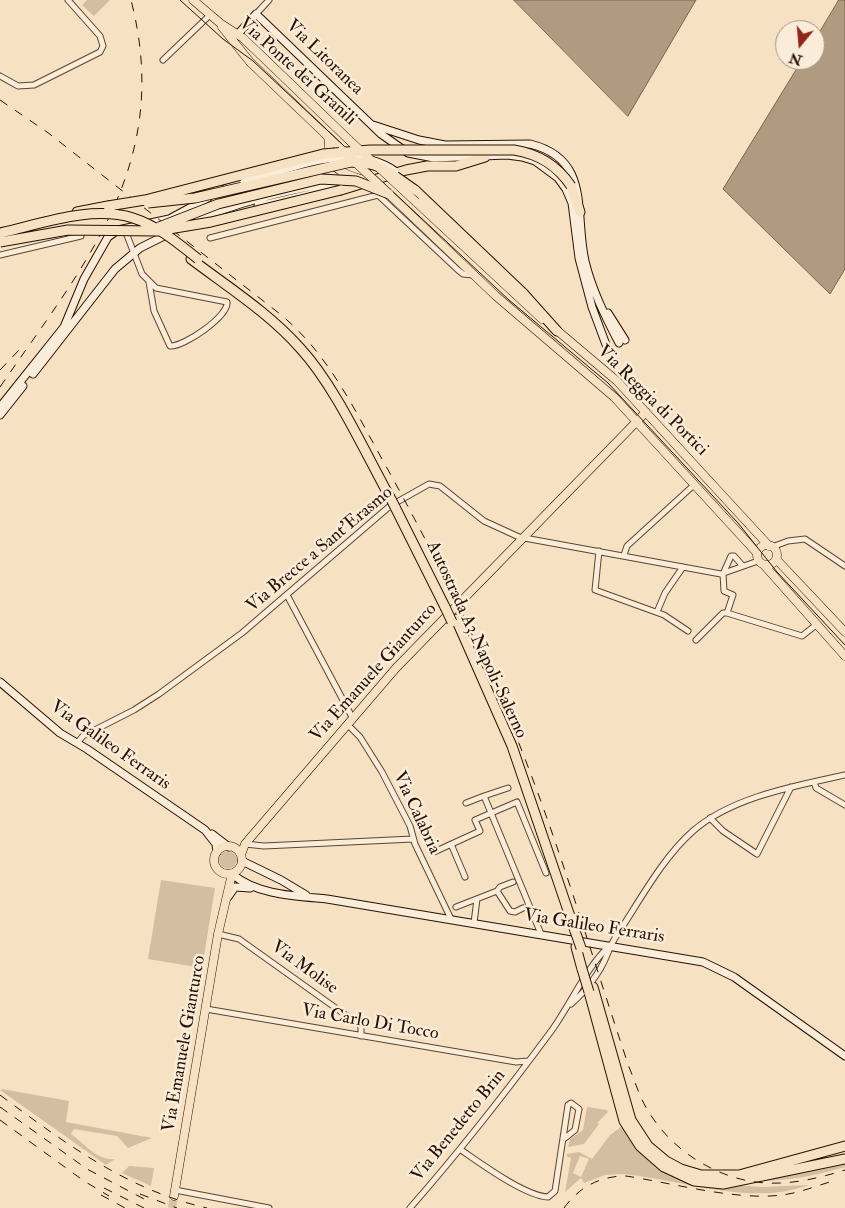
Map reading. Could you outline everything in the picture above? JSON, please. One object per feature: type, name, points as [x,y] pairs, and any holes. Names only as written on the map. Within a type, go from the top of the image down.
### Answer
[{"type":"highway","points":[[0,229],[145,200],[322,154],[352,150],[503,149],[525,152],[546,160],[562,173],[571,186],[580,212]]},
{"type":"highway","points":[[127,230],[151,232],[203,224],[359,186],[406,170],[485,157]]},
{"type":"highway","points":[[108,206],[195,198],[351,162],[367,163],[386,169],[415,190],[517,287],[557,331]]},
{"type":"highway","points":[[0,242],[68,230],[154,228],[218,204],[329,178],[349,180],[389,194]]},
{"type":"highway","name":"Autostrada A3 Napoli-Salerno","points":[[0,235],[91,214],[118,215],[133,218],[157,229],[276,325],[308,356],[396,503],[454,620],[515,754],[573,931],[628,1112],[639,1134],[655,1152],[681,1169],[706,1176],[739,1175],[780,1168]]},
{"type":"highway","points":[[780,1168],[845,1146]]},
{"type":"highway","points":[[780,1168],[845,1153]]},
{"type":"highway","points":[[780,1168],[845,1159]]},
{"type":"main road","points":[[193,0],[220,24]]},
{"type":"main road","points":[[241,51],[238,34],[256,14]]},
{"type":"main road","name":"Via Litoranea","points":[[256,14],[393,144],[408,152],[456,161]]},
{"type":"main road","name":"Via Ponte dei Granili","points":[[220,24],[238,34],[483,265]]},
{"type":"main road","name":"Via Ponte dei Granili","points":[[220,24],[241,51],[328,137],[340,153],[407,210],[474,275]]},
{"type":"main road","points":[[370,124],[419,140],[455,145],[530,144],[543,147],[556,154],[568,166],[578,191],[584,255],[593,295],[594,314],[610,348],[606,327],[593,295],[579,258],[572,203],[566,189],[547,168],[522,157],[507,155],[485,157]]},
{"type":"main road","points":[[328,137],[330,144],[329,155],[336,168],[342,172],[373,181]]},
{"type":"main road","points":[[434,158],[455,145]]},
{"type":"main road","points":[[169,219],[224,189],[352,150]]},
{"type":"main road","points":[[340,153],[384,164],[401,176],[415,190]]},
{"type":"main road","points":[[0,407],[64,327],[84,280],[108,237],[224,203],[282,173],[320,162],[329,155]]},
{"type":"main road","points":[[0,415],[69,330],[106,278],[133,253],[157,238],[207,215],[253,200],[349,180]]},
{"type":"main road","points":[[192,222],[325,188],[359,186]]},
{"type":"main road","name":"Via Reggia di Portici","points":[[483,265],[617,381],[771,547]]},
{"type":"main road","name":"Via Reggia di Portici","points":[[474,275],[604,387],[695,484],[845,656]]},
{"type":"main road","points":[[593,295],[622,341],[606,327]]},
{"type":"main road","name":"Via Emanuele Gianturco","points":[[241,858],[246,844],[352,717],[416,647],[646,412]]},
{"type":"main road","points":[[762,546],[771,547],[777,554],[776,559],[771,564],[760,560],[762,546]]},
{"type":"main road","points":[[776,559],[845,632]]},
{"type":"main road","name":"Via Galileo Ferraris","points":[[0,682],[60,733],[232,848]]},
{"type":"main road","name":"Via Galileo Ferraris","points":[[205,830],[216,844],[217,852]]},
{"type":"main road","name":"Via Emanuele Gianturco","points":[[232,848],[246,844]]},
{"type":"main road","points":[[232,848],[241,858],[239,869],[232,874],[220,871],[214,862],[217,852],[232,848]]},
{"type":"main road","name":"Via Galileo Ferraris","points":[[241,858],[311,897]]},
{"type":"main road","name":"Via Emanuele Gianturco","points":[[220,871],[225,897]]},
{"type":"main road","name":"Via Emanuele Gianturco","points":[[175,1193],[218,934],[225,897],[232,874]]},
{"type":"main road","name":"Via Galileo Ferraris","points":[[232,874],[248,886],[256,888],[687,958],[715,966],[759,994],[845,1056]]},
{"type":"main road","points":[[268,890],[274,890],[278,884],[269,874]]},
{"type":"main road","points":[[222,914],[233,889],[256,888]]},
{"type":"street","points":[[0,76],[18,86],[34,85],[100,52],[103,46],[100,36],[68,0]]},
{"type":"street","points":[[256,14],[268,0]]},
{"type":"street","points":[[163,60],[210,15]]},
{"type":"street","points":[[210,238],[378,195],[458,270],[463,274],[474,275]]},
{"type":"street","points":[[127,230],[133,253],[142,274],[156,288],[227,302],[225,313],[200,333],[175,347],[170,346],[154,311],[149,282]]},
{"type":"street","points":[[0,255],[81,236]]},
{"type":"street","name":"Via Brecce a Sant'Erasmo","points":[[77,743],[83,736],[134,710],[159,694],[242,633],[390,506],[430,484],[440,486],[484,521],[524,537],[724,574]]},
{"type":"street","points":[[624,555],[627,546],[695,484]]},
{"type":"street","points":[[771,547],[788,541],[806,539],[845,566]]},
{"type":"street","points":[[599,550],[595,590],[669,617],[688,630]]},
{"type":"street","points":[[727,613],[733,595],[724,591],[724,574],[732,555],[742,565]]},
{"type":"street","points":[[724,574],[742,565],[760,560]]},
{"type":"street","points":[[657,612],[665,593],[683,567]]},
{"type":"street","points":[[287,595],[352,717]]},
{"type":"street","points":[[696,640],[723,613],[802,636],[816,625]]},
{"type":"street","name":"Via Calabria","points":[[347,724],[360,737],[382,772],[410,826],[413,839],[450,919]]},
{"type":"street","points":[[610,945],[676,850],[693,831],[710,818],[750,800],[791,787],[845,775]]},
{"type":"street","points":[[814,782],[816,788],[845,805]]},
{"type":"street","points":[[710,818],[723,831],[757,854],[791,787]]},
{"type":"street","points":[[466,803],[508,788]]},
{"type":"street","points":[[484,796],[541,934]]},
{"type":"street","points":[[434,852],[480,831],[475,820],[517,802],[546,873]]},
{"type":"street","points":[[246,844],[264,846],[413,839]]},
{"type":"street","points":[[451,844],[465,877]]},
{"type":"street","points":[[456,907],[497,891],[500,887],[513,882]]},
{"type":"street","points":[[497,891],[510,911],[515,912],[523,908]]},
{"type":"street","points":[[474,923],[477,899]]},
{"type":"street","name":"Via Molise","points":[[218,934],[239,939],[255,950],[361,1026],[362,1036]]},
{"type":"street","name":"Via Benedetto Brin","points":[[410,1208],[461,1150],[571,1004],[580,996],[599,970],[607,956],[610,945]]},
{"type":"street","name":"Via Carlo Di Tocco","points":[[206,1009],[516,1062],[529,1060]]},
{"type":"street","points":[[461,1150],[497,1174],[538,1195],[548,1197],[555,1191],[568,1105],[571,1104],[578,1109],[575,1130],[564,1138]]},
{"type":"street","points":[[175,1193],[269,1208]]},
{"type":"shaded area","points":[[87,0],[110,0],[94,16],[82,5]]},
{"type":"shaded area","points":[[514,0],[696,0],[628,116]]},
{"type":"shaded area","points":[[839,0],[845,0],[845,269],[830,294],[723,189],[796,70],[825,70],[825,23]]},
{"type":"shaded area","points":[[228,851],[234,854],[237,860],[234,866],[228,869],[222,866],[219,860],[222,854]]},
{"type":"shaded area","points":[[161,880],[215,888],[202,968],[148,959]]},
{"type":"shaded area","points":[[0,1090],[69,1101],[66,1122],[152,1138],[128,1148],[117,1136],[74,1129],[71,1134],[97,1155],[115,1159],[106,1165]]},
{"type":"shaded area","points":[[587,1107],[607,1110],[608,1112],[597,1123],[599,1124],[584,1144],[568,1147],[570,1139],[583,1130]]},
{"type":"shaded area","points":[[621,1127],[649,1161],[665,1172],[688,1182],[762,1187],[809,1185],[786,1191],[739,1193],[621,1174],[605,1175],[584,1183],[581,1178],[565,1192],[571,1158],[567,1157],[567,1154],[579,1152],[592,1159],[610,1135]],"holes":[[[580,1156],[589,1159],[581,1177],[573,1173]]]},
{"type":"shaded area","points":[[845,1162],[845,1167],[824,1172],[794,1178],[763,1181]]},
{"type":"shaded area","points":[[129,1166],[154,1168],[151,1186],[122,1173]]},
{"type":"tunnel","points":[[172,1208],[174,1196]]},
{"type":"tram line","points":[[180,0],[223,39],[253,61],[509,300],[608,383],[738,523],[777,572],[845,645]]},
{"type":"railway","points":[[0,387],[63,297],[90,253],[114,208],[131,161],[140,112],[141,58],[131,0]]},
{"type":"railway","points":[[0,100],[47,132],[280,314],[298,330],[328,366],[341,386],[426,540],[496,688],[527,764],[554,839],[629,1067],[642,1099],[657,1124],[669,1138],[698,1161],[716,1171],[752,1182],[788,1183],[845,1170]]},
{"type":"railway","points":[[0,370],[20,349]]},
{"type":"railway","points":[[0,1095],[73,1147],[123,1177],[150,1190],[207,1208]]},
{"type":"railway","points":[[0,1107],[87,1169],[146,1200]]},
{"type":"railway","points":[[0,1120],[84,1181],[109,1196]]},
{"type":"railway","points":[[564,1208],[576,1194],[591,1184],[616,1177],[626,1176],[745,1196],[795,1193],[833,1181]]},
{"type":"railway","points":[[104,1188],[144,1208]]},
{"type":"railway","points":[[140,1194],[177,1208]]},
{"type":"railway","points":[[101,1195],[125,1208]]}]
